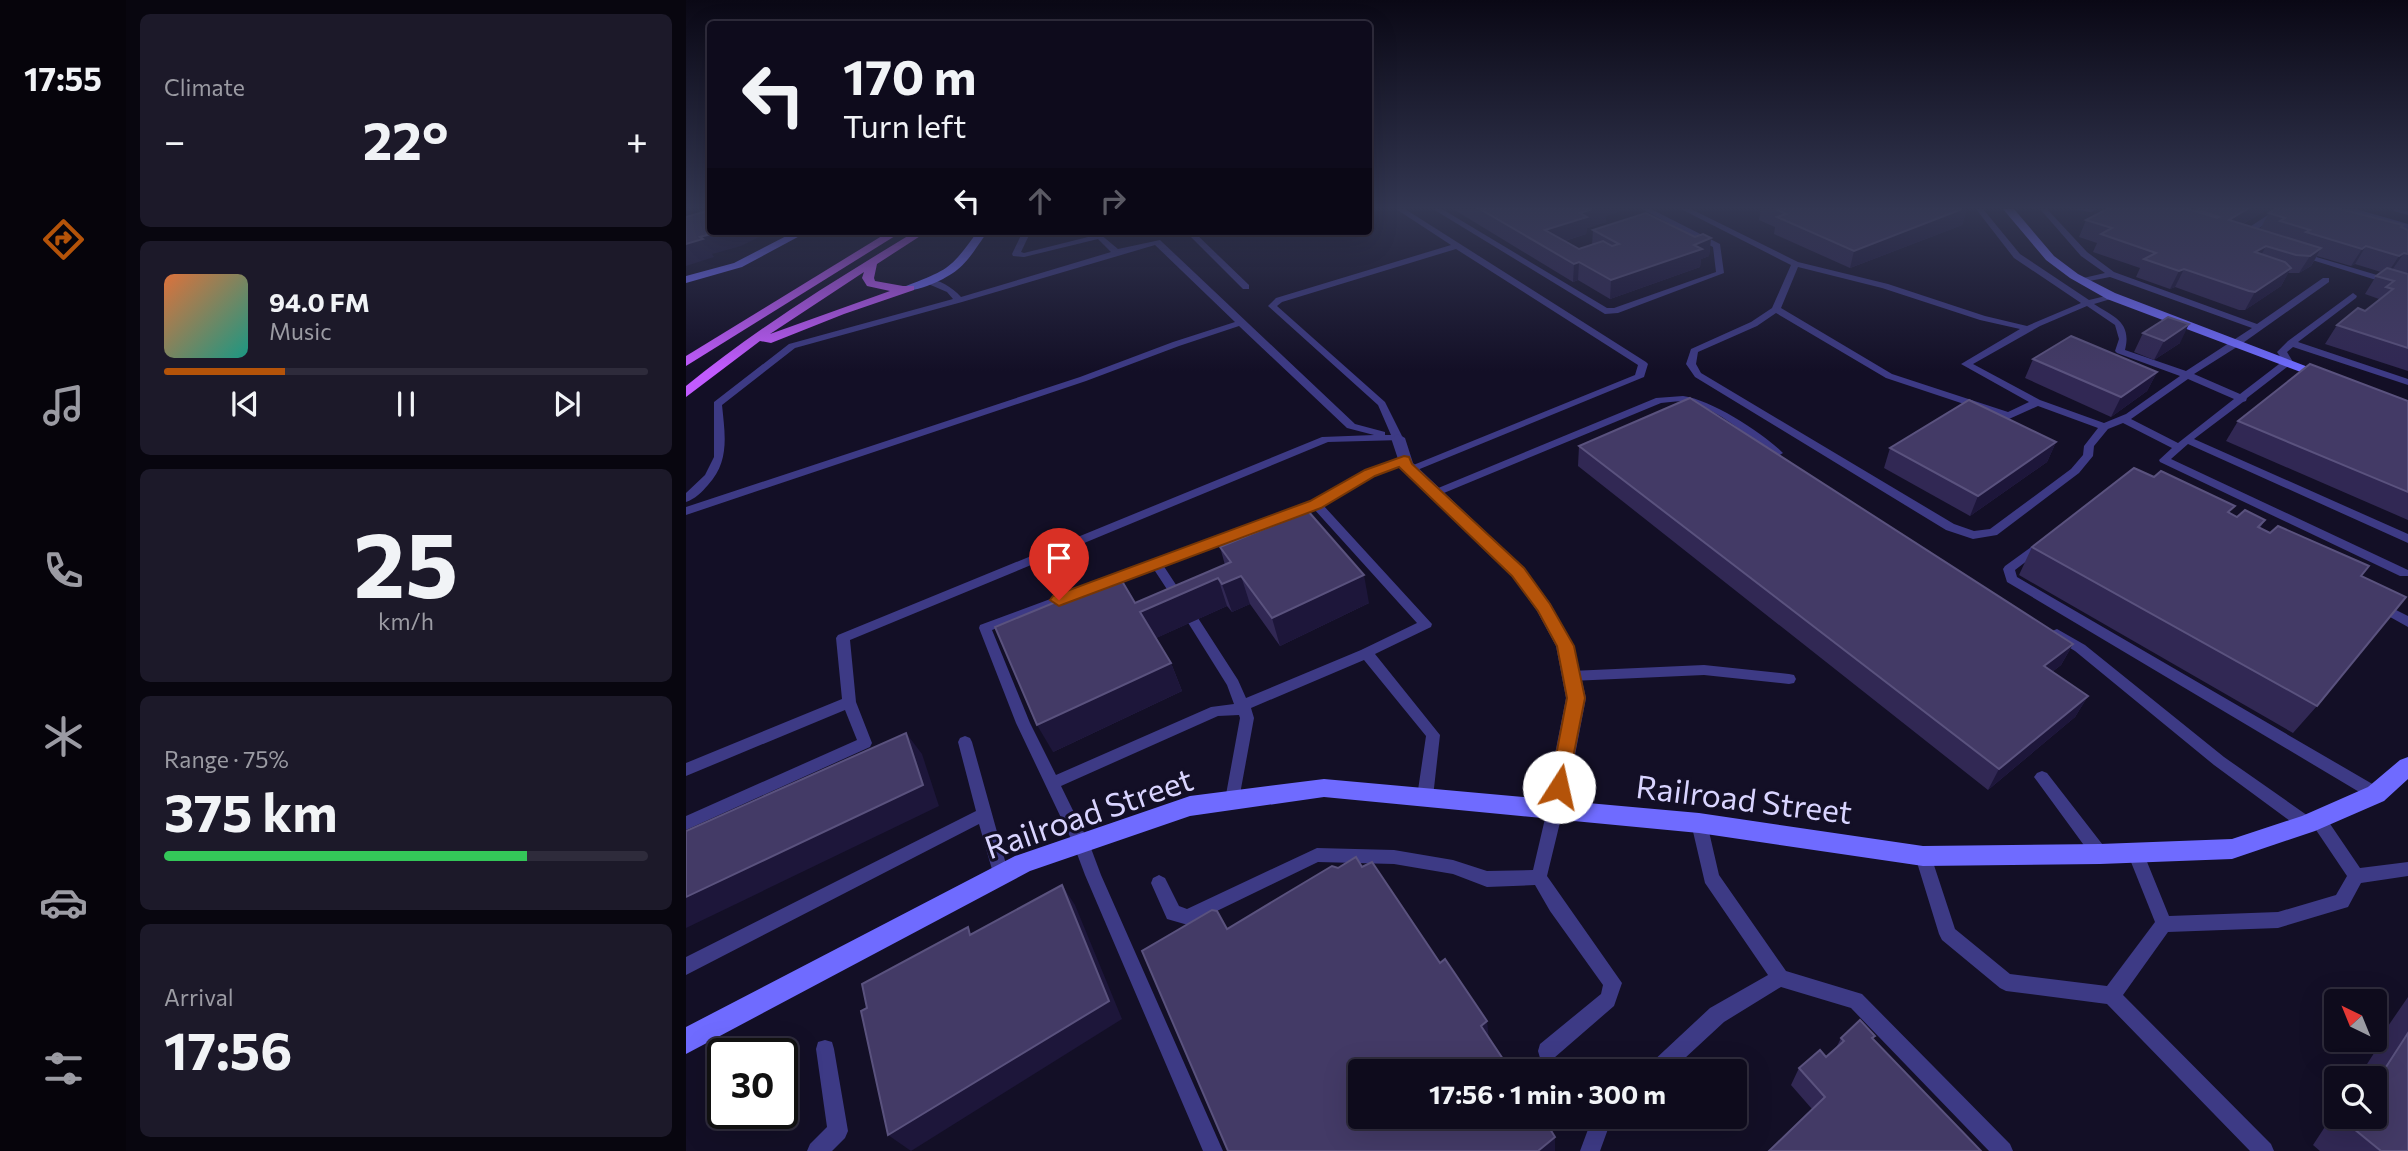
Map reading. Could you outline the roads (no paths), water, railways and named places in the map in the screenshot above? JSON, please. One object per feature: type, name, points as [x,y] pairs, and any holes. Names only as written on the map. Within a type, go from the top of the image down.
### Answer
[{"type":"main road","points":[[686,362],[845,263]]},
{"type":"main road","points":[[686,393],[719,363],[871,263]]},
{"type":"main road","points":[[872,263],[868,278],[871,284],[889,289],[910,288]]},
{"type":"main road","points":[[719,363],[761,342],[816,320],[910,288]]},
{"type":"street","points":[[686,280],[742,263]]},
{"type":"street","points":[[910,288],[957,267],[960,263]]},
{"type":"street","points":[[2057,263],[2082,281],[2111,296],[2336,380]]},
{"type":"street","points":[[1398,438],[1407,465],[1518,572],[1545,608],[1566,646],[1576,698],[1555,810]]},
{"type":"street","name":"Railroad Street","points":[[686,1041],[1023,863],[1190,806],[1324,788],[1699,823],[1923,856],[2099,854],[2232,849],[2312,822],[2376,794],[2408,766]]},
{"type":"lane","points":[[686,499],[702,488],[722,459],[717,404],[792,346],[1083,263]]},
{"type":"lane","points":[[1178,263],[1351,426],[1398,438]]},
{"type":"lane","points":[[1222,263],[1246,286]]},
{"type":"lane","points":[[1398,438],[1382,404],[1272,306],[1279,300],[1402,263]]},
{"type":"lane","points":[[1213,1151],[1093,875],[1082,843],[1023,723],[985,628],[1316,504],[1370,473],[1407,465],[1639,377],[1643,364],[1483,263]]},
{"type":"lane","points":[[1525,263],[1605,311],[1615,311],[1720,273],[1719,263]]},
{"type":"lane","points":[[2027,263],[2119,324],[2123,339],[2120,351],[2243,399]]},
{"type":"lane","points":[[2096,263],[2111,274],[2259,328]]},
{"type":"lane","points":[[2330,263],[2376,277],[2408,281]]},
{"type":"lane","points":[[2031,329],[1983,318],[1885,286],[1795,264],[1776,309],[1754,324],[1694,351],[1691,364],[1698,375],[1950,527],[1973,535],[1993,532],[2075,471],[2088,456],[2089,446],[2104,427],[2123,419],[2326,280]]},
{"type":"lane","points":[[2082,281],[2111,274]]},
{"type":"lane","points":[[929,281],[950,290],[959,300]]},
{"type":"lane","points":[[2104,427],[2037,402],[1966,364],[2084,303],[2111,296]]},
{"type":"lane","points":[[2353,296],[2282,352],[2288,362],[2164,460],[2407,573]]},
{"type":"lane","points":[[1776,309],[1889,376],[2009,416],[2037,402]]},
{"type":"lane","points":[[686,511],[1083,379],[1241,323]]},
{"type":"lane","points":[[2291,343],[2408,382]]},
{"type":"lane","points":[[1435,493],[1658,400],[1679,397],[1695,400],[1708,407],[1778,453]]},
{"type":"lane","points":[[2123,419],[2408,540]]},
{"type":"lane","points":[[686,823],[864,743],[849,702],[843,638],[1326,439],[1398,438]]},
{"type":"lane","points":[[1052,783],[1216,712],[1243,708],[1426,624],[1316,504]]},
{"type":"lane","points":[[2049,538],[2009,569],[2011,579],[2376,794]]},
{"type":"lane","points":[[1156,563],[1233,684],[1247,718],[1233,800]]},
{"type":"lane","points":[[2362,596],[2408,622]]},
{"type":"lane","points":[[2047,628],[2080,648],[2219,761],[2312,822],[2356,876]]},
{"type":"lane","points":[[1366,653],[1433,736],[1425,797]]},
{"type":"lane","points":[[1572,676],[1704,670],[1789,678]]},
{"type":"lane","points":[[686,770],[849,702]]},
{"type":"lane","points":[[965,742],[1001,875]]},
{"type":"lane","points":[[2042,778],[2099,854]]},
{"type":"lane","points":[[1547,1051],[1608,1000],[1613,983],[1539,877],[1555,810]]},
{"type":"lane","points":[[686,966],[985,814]]},
{"type":"lane","points":[[1699,823],[1711,877],[1780,978],[1856,1000],[2003,1151]]},
{"type":"lane","points":[[2136,852],[2164,924]]},
{"type":"lane","points":[[1159,883],[1173,913],[1188,917],[1317,855],[1394,857],[1453,867],[1487,879],[1539,877]]},
{"type":"lane","points":[[1923,856],[1948,934],[2006,982],[2111,996],[2264,1151]]},
{"type":"lane","points":[[2356,876],[2408,869]]},
{"type":"lane","points":[[2164,924],[2278,920],[2342,901],[2356,876]]},
{"type":"lane","points":[[2111,996],[2164,924]]},
{"type":"lane","points":[[1670,1059],[1717,1015],[1780,978]]},
{"type":"lane","points":[[817,1151],[838,1131],[825,1049]]},
{"type":"lane","points":[[1590,1151],[1598,1129]]}]
